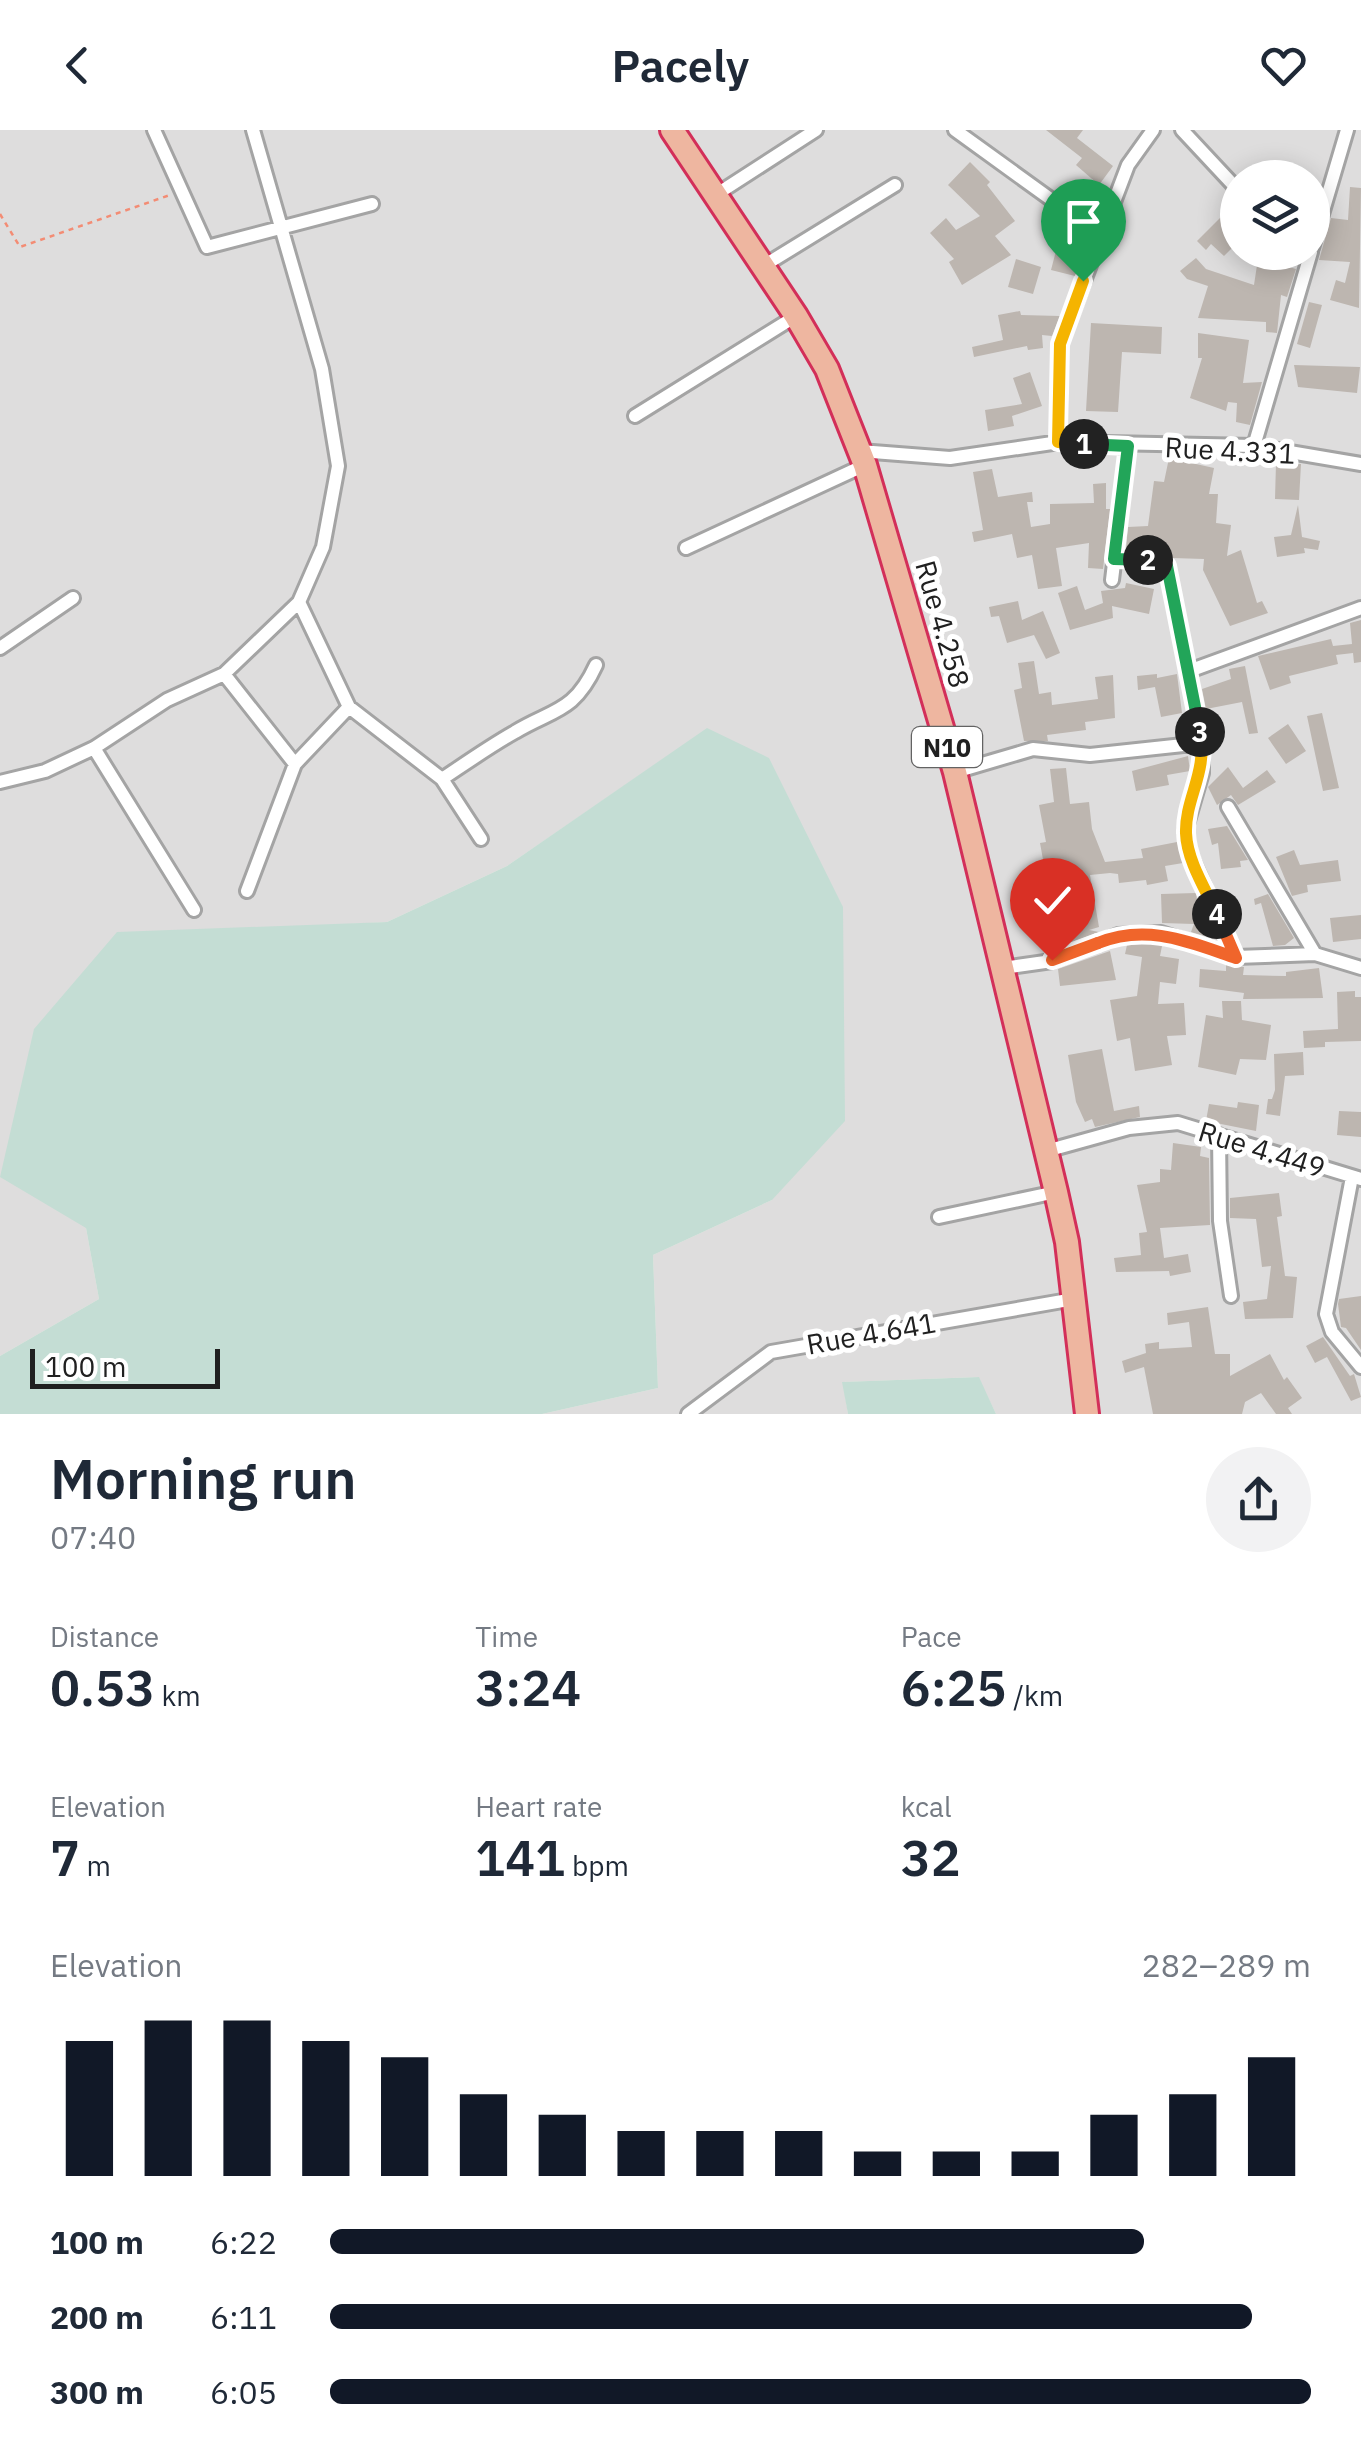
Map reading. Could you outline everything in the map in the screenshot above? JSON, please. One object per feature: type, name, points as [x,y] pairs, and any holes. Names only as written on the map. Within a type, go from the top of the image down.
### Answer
[{"type":"highway","name":"Rue 4.258","points":[[672,130],[765,265],[827,369],[863,458],[955,772],[1056,1192],[1074,1299],[1087,1414]]},
{"type":"street","points":[[154,130],[207,247],[282,231],[372,204]]},
{"type":"street","points":[[0,782],[45,771],[94,748],[166,700],[224,674],[299,602],[323,548],[338,466],[322,369],[253,130]]},
{"type":"street","points":[[717,194],[816,130]]},
{"type":"street","points":[[954,130],[1100,234]]},
{"type":"street","points":[[1058,442],[1060,344],[1128,165],[1153,130]]},
{"type":"street","points":[[1182,130],[1220,171]]},
{"type":"street","points":[[1330,189],[1348,130]]},
{"type":"street","points":[[765,265],[895,185]]},
{"type":"street","points":[[1254,446],[1306,270]]},
{"type":"street","points":[[634,416],[796,316]]},
{"type":"street","name":"Rue 4.331","points":[[863,458],[950,458],[1058,442],[1254,446],[1361,464]]},
{"type":"street","points":[[1112,580],[1128,446]]},
{"type":"street","points":[[686,548],[863,458]]},
{"type":"street","points":[[1114,559],[1156,560],[1167,566],[1202,743],[1202,773],[1186,831],[1190,855],[1236,958]]},
{"type":"street","points":[[0,648],[73,598]]},
{"type":"street","points":[[299,602],[349,708],[442,779],[481,839]]},
{"type":"street","points":[[1189,671],[1361,608]]},
{"type":"street","points":[[442,779],[518,730],[560,712],[588,684],[596,666]]},
{"type":"street","points":[[224,674],[295,764]]},
{"type":"street","points":[[247,891],[295,764],[349,708]]},
{"type":"street","points":[[955,772],[1033,749],[1090,755],[1202,743]]},
{"type":"street","points":[[94,748],[194,910]]},
{"type":"street","points":[[1228,807],[1314,954]]},
{"type":"street","points":[[1002,968],[1052,960],[1118,935],[1162,933],[1236,958],[1314,954],[1361,968]]},
{"type":"street","name":"Rue 4.449","points":[[1046,1151],[1150,1124],[1178,1123],[1357,1178]]},
{"type":"street","points":[[1219,1135],[1220,1221],[1231,1296]]},
{"type":"street","points":[[1357,1178],[1326,1314],[1332,1332],[1361,1367]]},
{"type":"street","points":[[939,1217],[1056,1192]]},
{"type":"street","name":"Rue 4.641","points":[[688,1414],[771,1352],[1074,1299]]},
{"type":"path","points":[[0,214],[20,247],[181,191]]},
{"type":"shaded area","points":[[0,130],[1361,130],[1361,1414],[996,1414],[978,1377],[843,1382],[848,1414],[542,1414],[658,1388],[653,1255],[772,1200],[707,729],[507,866],[387,922],[274,928],[86,1228],[99,1299],[0,1356]]},
{"type":"shaded area","points":[[707,728],[769,758],[843,907],[845,1121],[772,1200],[653,1255],[658,1388],[542,1414],[0,1414],[0,1356],[99,1299],[86,1228],[0,1177],[34,1029],[117,932],[387,922],[507,866]]},
{"type":"shaded area","points":[[979,1377],[996,1414],[848,1414],[842,1382]]},
{"type":"building","points":[[1046,130],[1083,130],[1077,138],[1113,166],[1099,185],[1076,165],[1082,158]]},
{"type":"building","points":[[970,162],[990,182],[987,185],[1015,221],[995,236],[1011,255],[962,285],[949,262],[954,259],[930,233],[946,218],[956,230],[980,216],[948,185]]},
{"type":"building","points":[[1350,187],[1361,188],[1359,308],[1330,300],[1336,280],[1345,283],[1350,262],[1330,261],[1330,222],[1331,218],[1348,220]]},
{"type":"building","points":[[1220,218],[1220,252],[1211,244],[1206,250],[1197,241]]},
{"type":"building","points":[[1063,224],[1089,239],[1075,276],[1051,270]]},
{"type":"building","points":[[1196,258],[1206,269],[1254,285],[1256,270],[1296,270],[1287,297],[1281,295],[1277,333],[1266,332],[1266,322],[1198,318],[1208,286],[1187,279],[1180,271]]},
{"type":"building","points":[[1016,259],[1041,267],[1033,294],[1008,287]]},
{"type":"building","points":[[1309,302],[1322,305],[1310,348],[1297,344]]},
{"type":"building","points":[[1020,311],[1021,315],[1060,316],[1052,336],[1042,335],[1043,348],[1028,350],[1027,346],[974,357],[972,347],[1003,340],[998,315]]},
{"type":"building","points":[[1091,323],[1162,327],[1161,354],[1122,352],[1118,412],[1086,411]]},
{"type":"building","points":[[1198,333],[1249,340],[1243,383],[1262,382],[1250,425],[1236,422],[1237,403],[1228,402],[1226,411],[1190,398],[1202,358],[1198,358]]},
{"type":"building","points":[[1294,365],[1360,367],[1357,393],[1298,387]]},
{"type":"building","points":[[1030,372],[1042,406],[1012,416],[1014,426],[988,431],[985,410],[1022,404],[1013,378]]},
{"type":"building","points":[[1169,458],[1214,468],[1209,494],[1218,494],[1216,523],[1231,525],[1227,556],[1241,550],[1257,603],[1262,601],[1268,613],[1230,626],[1203,570],[1204,559],[1172,558],[1169,549],[1126,549],[1128,527],[1148,526],[1154,481],[1164,482]]},
{"type":"building","points":[[1276,463],[1301,464],[1299,500],[1275,499]]},
{"type":"building","points":[[992,469],[998,497],[1032,492],[1033,502],[1027,502],[1031,527],[1050,524],[1050,504],[1094,503],[1093,484],[1106,483],[1106,509],[1110,509],[1103,569],[1088,568],[1089,543],[1056,548],[1062,586],[1038,589],[1032,555],[1017,558],[1012,534],[974,542],[972,532],[983,530],[973,472]]},
{"type":"building","points":[[1298,505],[1302,537],[1320,541],[1318,550],[1304,548],[1305,553],[1277,557],[1274,537],[1291,535]]},
{"type":"building","points":[[1126,583],[1154,589],[1149,614],[1112,606],[1113,618],[1070,630],[1058,593],[1077,586],[1085,610],[1103,603],[1101,591],[1125,588]]},
{"type":"building","points":[[1018,601],[1022,620],[1043,611],[1060,653],[1046,659],[1034,635],[1007,643],[999,616],[991,617],[989,607]]},
{"type":"building","points":[[1361,620],[1361,662],[1354,663],[1353,653],[1336,655],[1338,664],[1289,676],[1291,683],[1270,690],[1258,656],[1331,639],[1333,646],[1352,644],[1350,623]]},
{"type":"building","points":[[1034,661],[1039,694],[1051,692],[1052,705],[1098,699],[1095,677],[1113,675],[1115,718],[1085,722],[1086,730],[1047,735],[1048,741],[1024,741],[1014,690],[1022,688],[1018,663]]},
{"type":"building","points":[[1245,666],[1258,733],[1249,734],[1242,702],[1206,709],[1202,689],[1231,679],[1229,669]]},
{"type":"building","points":[[1157,674],[1157,678],[1177,674],[1182,713],[1161,717],[1155,687],[1138,690],[1137,676]]},
{"type":"building","points":[[1322,713],[1339,788],[1323,791],[1307,716]]},
{"type":"building","points":[[1288,724],[1306,751],[1286,764],[1268,738]]},
{"type":"building","points":[[1188,756],[1190,771],[1167,775],[1169,785],[1136,791],[1132,771]]},
{"type":"building","points":[[1228,767],[1243,788],[1267,770],[1276,782],[1238,805],[1231,795],[1217,805],[1208,787]]},
{"type":"building","points":[[1066,768],[1070,804],[1089,802],[1092,829],[1105,862],[1143,858],[1141,849],[1177,842],[1183,863],[1165,866],[1168,881],[1147,885],[1146,880],[1119,883],[1118,874],[1090,875],[1099,927],[1089,930],[1099,932],[1054,949],[1050,932],[1082,926],[1076,892],[1046,898],[1039,866],[1044,865],[1040,843],[1046,842],[1039,805],[1054,802],[1050,769]]},
{"type":"building","points":[[1227,826],[1248,860],[1240,861],[1241,867],[1221,869],[1218,843],[1212,845],[1208,829]]},
{"type":"building","points":[[1294,850],[1300,865],[1338,860],[1341,881],[1307,885],[1308,892],[1292,896],[1276,857]]},
{"type":"building","points":[[1196,893],[1200,923],[1209,921],[1218,940],[1191,932],[1194,924],[1162,923],[1161,894]]},
{"type":"building","points":[[1268,894],[1294,938],[1285,945],[1273,946],[1261,903],[1255,905],[1254,899]]},
{"type":"building","points":[[1361,915],[1361,939],[1333,942],[1330,918]]},
{"type":"building","points":[[1127,945],[1162,946],[1160,956],[1179,959],[1176,984],[1160,982],[1158,1004],[1184,1003],[1186,1035],[1167,1036],[1172,1065],[1135,1071],[1130,1038],[1117,1041],[1110,1000],[1137,996],[1142,957],[1125,954]]},
{"type":"building","points":[[1110,951],[1116,980],[1060,986],[1058,969]]},
{"type":"building","points":[[1226,964],[1244,967],[1243,975],[1286,976],[1286,972],[1319,968],[1323,998],[1243,999],[1244,993],[1199,987],[1200,969],[1226,971]]},
{"type":"building","points":[[1355,991],[1355,997],[1361,997],[1361,1041],[1325,1042],[1325,1047],[1304,1048],[1303,1031],[1338,1029],[1337,992]]},
{"type":"building","points":[[1222,1001],[1241,1001],[1242,1020],[1271,1025],[1266,1060],[1240,1059],[1236,1075],[1198,1067],[1206,1015],[1223,1018]]},
{"type":"building","points":[[1102,1049],[1114,1111],[1139,1106],[1140,1117],[1095,1127],[1092,1119],[1085,1122],[1076,1102],[1068,1055]]},
{"type":"building","points":[[1303,1052],[1304,1075],[1285,1076],[1280,1116],[1266,1114],[1268,1099],[1272,1099],[1275,1090],[1274,1054]]},
{"type":"building","points":[[1238,1102],[1259,1105],[1256,1131],[1206,1121],[1209,1104],[1237,1108]]},
{"type":"building","points":[[1339,1111],[1361,1112],[1361,1137],[1337,1135]]},
{"type":"building","points":[[1173,1143],[1201,1147],[1200,1156],[1209,1158],[1210,1225],[1160,1228],[1164,1258],[1188,1254],[1191,1272],[1170,1276],[1169,1271],[1116,1272],[1114,1258],[1141,1255],[1139,1233],[1147,1232],[1137,1185],[1160,1182],[1160,1169],[1171,1170]]},
{"type":"building","points":[[1279,1193],[1282,1216],[1277,1217],[1285,1276],[1297,1277],[1293,1318],[1245,1319],[1243,1302],[1267,1299],[1271,1266],[1262,1267],[1256,1219],[1230,1218],[1230,1198]]},
{"type":"building","points":[[1361,1296],[1361,1350],[1346,1328],[1341,1327],[1338,1304],[1339,1299]]},
{"type":"building","points":[[1208,1307],[1215,1354],[1230,1354],[1230,1376],[1270,1354],[1284,1380],[1287,1377],[1302,1398],[1288,1408],[1292,1414],[1276,1414],[1261,1393],[1245,1402],[1242,1414],[1153,1414],[1144,1367],[1125,1373],[1122,1361],[1146,1353],[1145,1344],[1159,1342],[1159,1349],[1192,1347],[1189,1322],[1168,1325],[1167,1313]]},
{"type":"building","points":[[1323,1337],[1350,1376],[1354,1374],[1361,1397],[1351,1401],[1327,1357],[1315,1363],[1306,1346]]},
{"type":"route","points":[[1052,960],[1118,935],[1162,933],[1236,958],[1190,855],[1186,831],[1202,773],[1202,743],[1167,566],[1156,560],[1114,559],[1128,446],[1058,442],[1060,344],[1083,281]]}]
